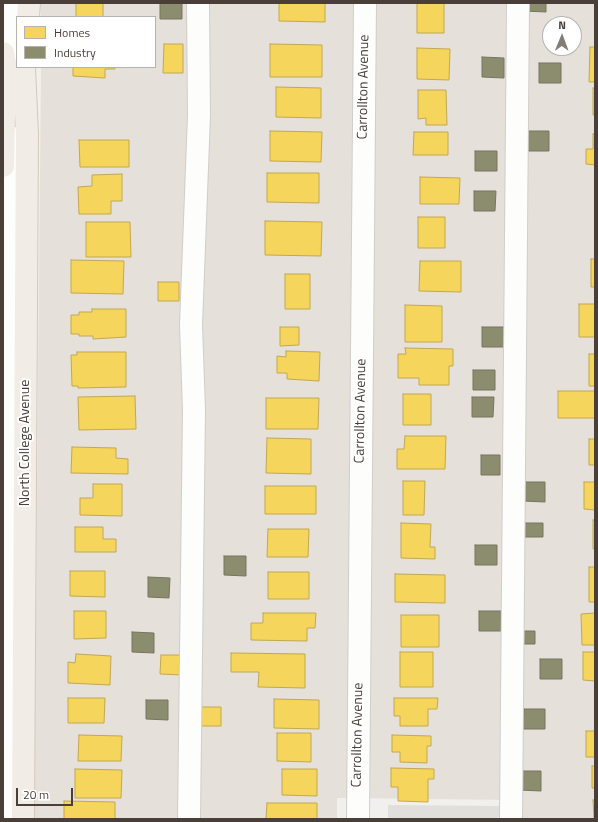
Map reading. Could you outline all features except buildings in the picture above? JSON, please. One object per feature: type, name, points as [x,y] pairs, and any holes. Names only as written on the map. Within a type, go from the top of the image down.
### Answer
[{"type":"main road","points":[[28,16],[29,3]]},
{"type":"main road","points":[[3,53],[5,66],[3,166]]},
{"type":"main road","name":"North College Avenue","points":[[23,819],[27,157],[24,68]]},
{"type":"street","name":"North College Avenue","points":[[10,819],[15,3]]},
{"type":"street","points":[[189,819],[194,410],[191,325],[199,115],[198,3]]},
{"type":"street","name":"Carrollton Avenue","points":[[358,819],[365,3]]},
{"type":"street","points":[[511,819],[518,3]]},
{"type":"shaded area","points":[[41,3],[595,3],[595,819],[510,819],[511,800],[337,798],[337,819],[34,819],[41,68],[156,68],[156,16],[41,16]]},
{"type":"shaded area","points":[[388,805],[503,806],[503,819],[388,819]]}]
